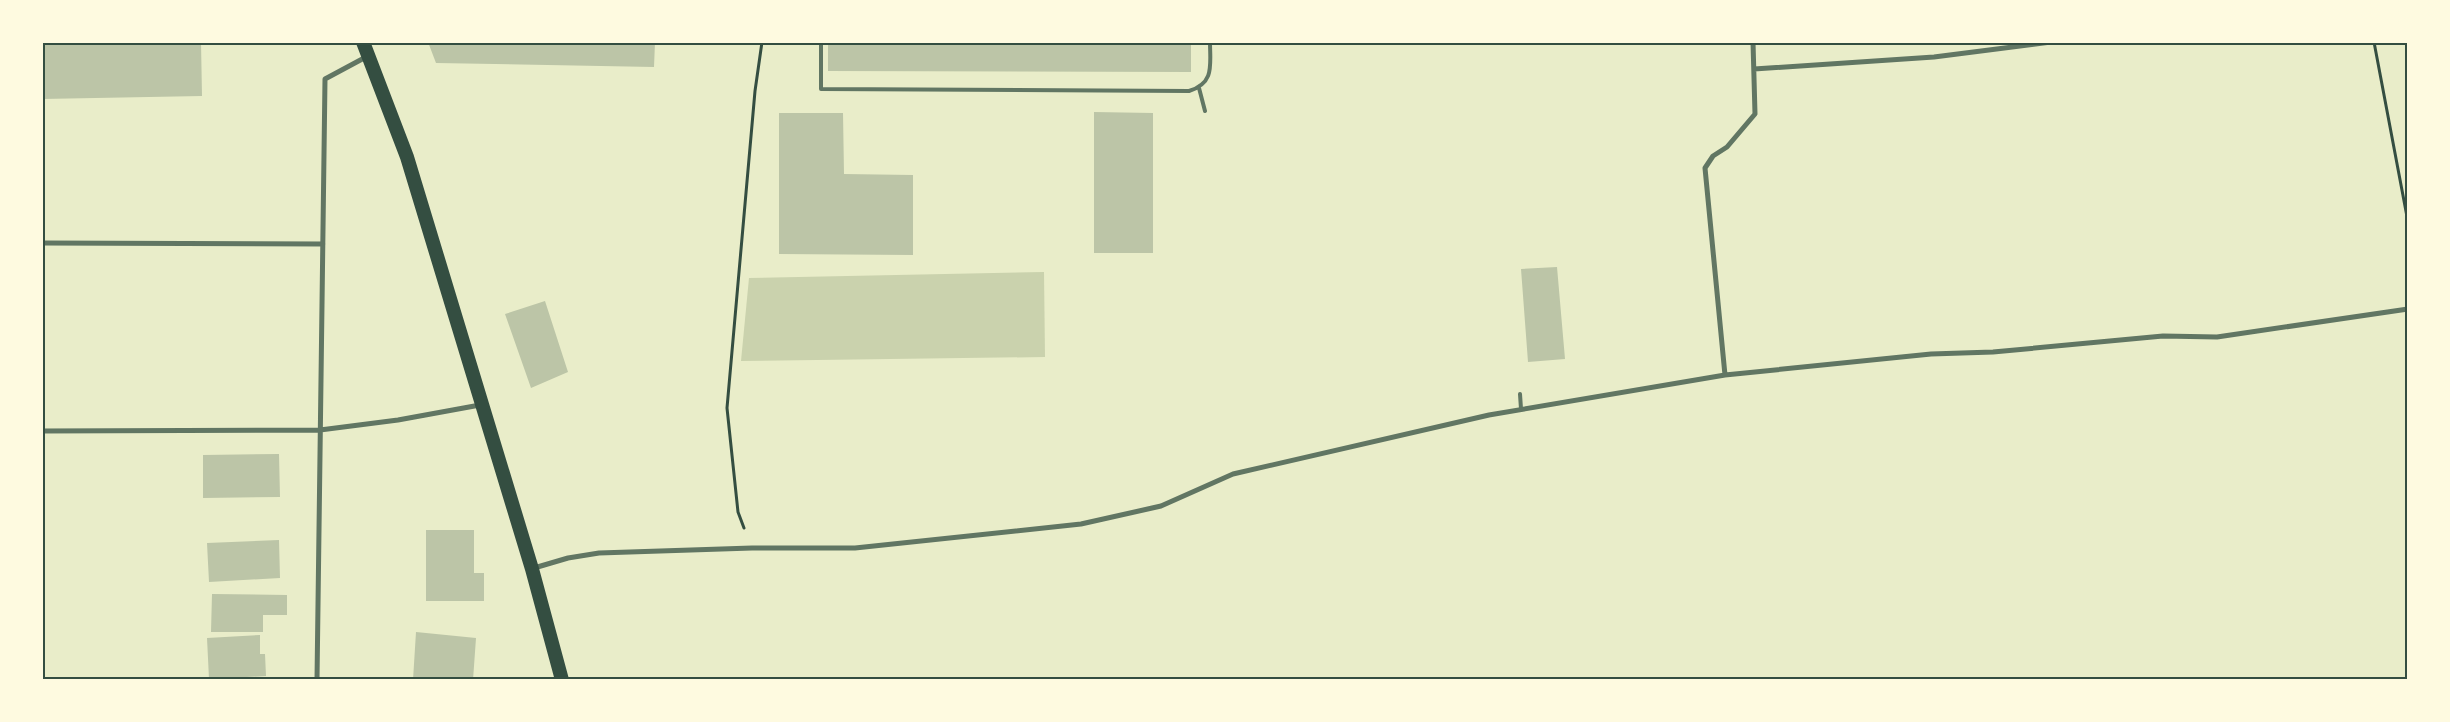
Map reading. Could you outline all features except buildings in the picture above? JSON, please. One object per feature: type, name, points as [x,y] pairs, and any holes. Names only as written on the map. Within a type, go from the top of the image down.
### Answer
[{"type":"highway","points":[[363,42],[407,157],[532,569],[562,680]]},
{"type":"street","points":[[1725,375],[1705,168],[1713,156],[1727,148],[1755,114],[1753,42]]},
{"type":"street","points":[[1754,69],[1934,57],[2051,42]]},
{"type":"street","points":[[317,680],[325,79],[368,56]]},
{"type":"street","points":[[42,243],[323,244]]},
{"type":"street","points":[[532,569],[568,558],[599,552],[752,548],[855,548],[1080,524],[1160,506],[1233,474],[1521,410],[1725,375],[1931,354],[1993,352],[2163,336],[2217,337],[2408,309]]},
{"type":"street","points":[[42,431],[320,430],[398,420],[482,404]]},
{"type":"lane","points":[[821,42],[821,89],[1189,91],[1199,88],[1207,80],[1210,69],[1210,42]]},
{"type":"lane","points":[[1199,88],[1205,111]]},
{"type":"lane","points":[[1520,394],[1521,410]]},
{"type":"path","points":[[752,548],[738,512],[728,408],[755,91],[762,42]]},
{"type":"path","points":[[2374,42],[2408,222]]},
{"type":"green space","points":[[1044,272],[1045,357],[741,361],[749,278]]}]
